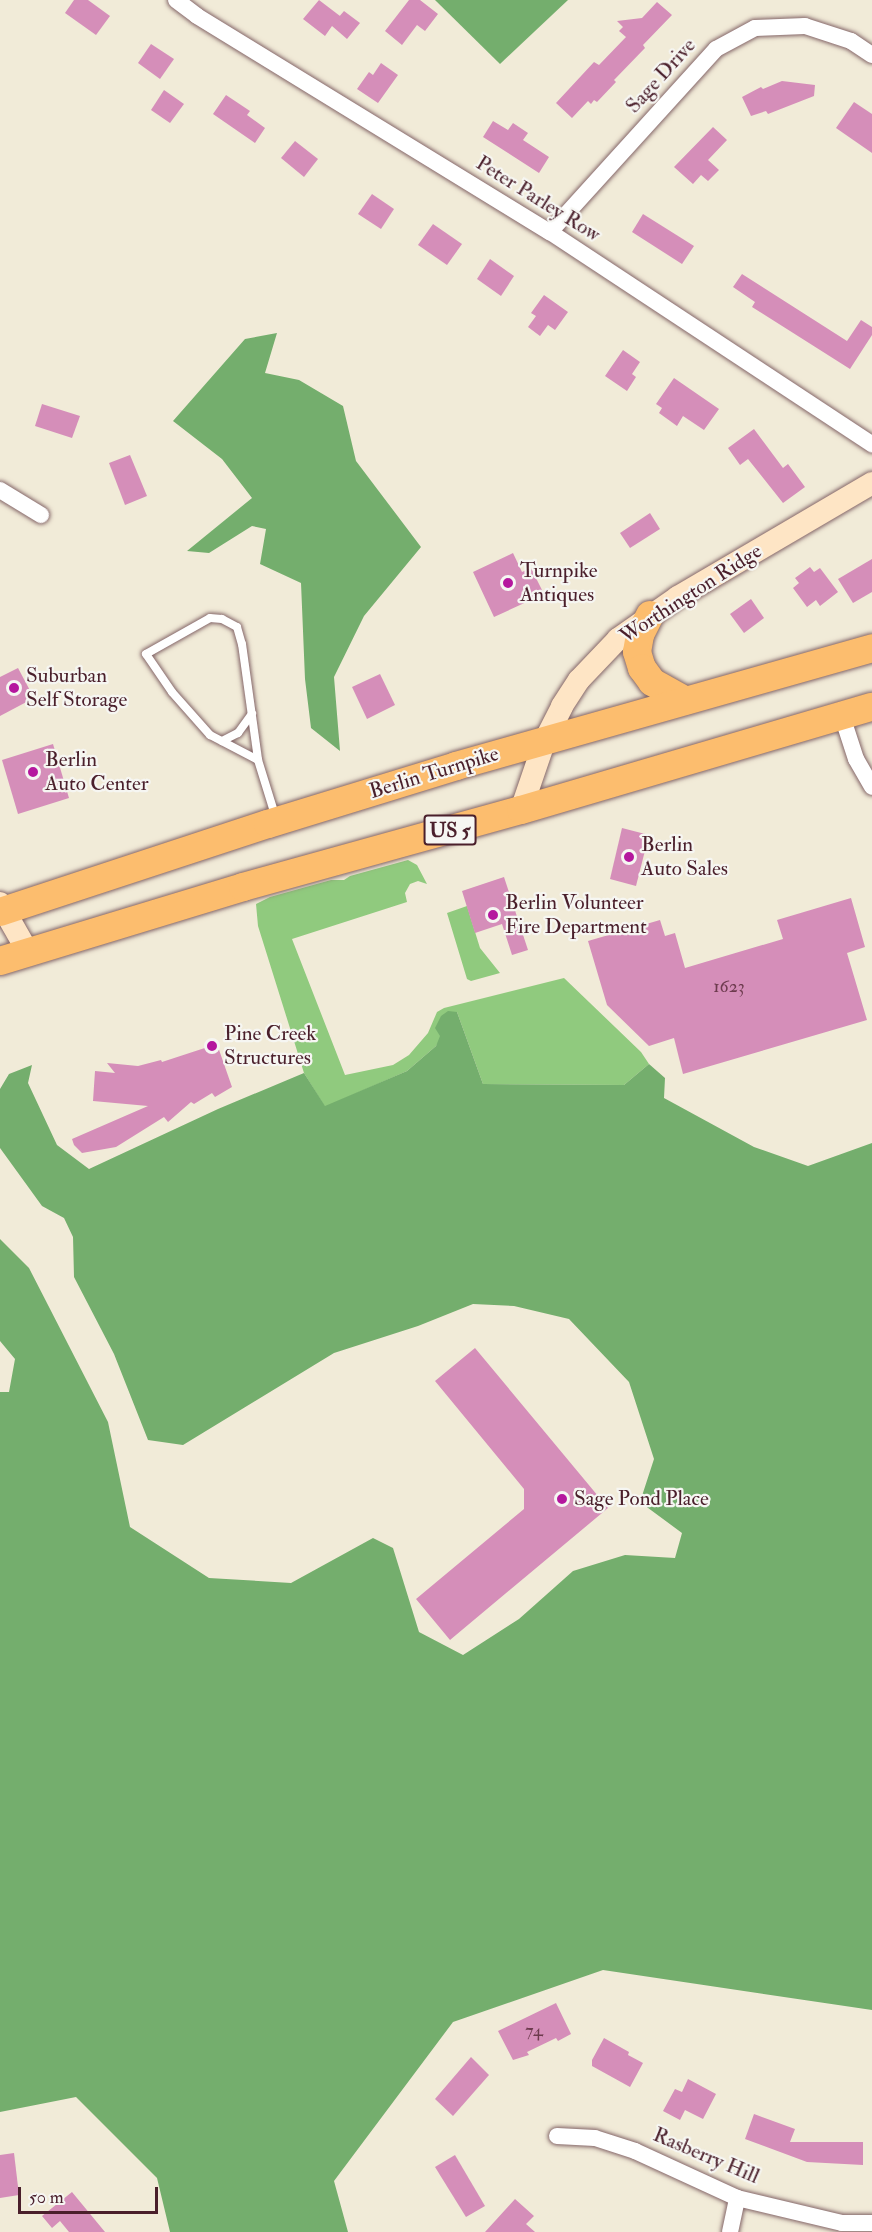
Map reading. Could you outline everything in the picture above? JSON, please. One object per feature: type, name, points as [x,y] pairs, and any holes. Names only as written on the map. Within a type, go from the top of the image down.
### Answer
[{"type":"highway","points":[[650,615],[640,635],[637,652],[642,668],[652,682],[685,700]]},
{"type":"highway","name":"Berlin Turnpike","points":[[2,909],[277,821],[544,740],[872,648]]},
{"type":"highway","name":"US 5","points":[[0,961],[243,887],[521,810],[872,707]]},
{"type":"street","name":"Peter Parley Row","points":[[176,0],[197,16],[550,232],[872,444]]},
{"type":"street","name":"Sage Drive","points":[[550,232],[716,49],[755,28],[805,27],[850,41],[872,55]]},
{"type":"street","name":"Worthington Ridge","points":[[521,810],[544,740],[579,680],[618,639],[650,615],[872,483]]},
{"type":"street","points":[[0,490],[41,515]]},
{"type":"street","points":[[843,716],[856,759],[872,787]]},
{"type":"street","points":[[2,909],[28,952]]},
{"type":"street","name":"Rasberry Hill","points":[[557,2136],[595,2138],[635,2151],[737,2198],[842,2223],[872,2223]]},
{"type":"street","points":[[730,2232],[737,2198]]},
{"type":"lane","points":[[258,760],[210,735],[172,692],[147,654],[210,618],[222,619],[237,627],[242,644],[258,760],[277,821]]},
{"type":"lane","points":[[222,741],[238,733],[252,714]]},
{"type":"green space","points":[[435,0],[568,0],[500,64]]},
{"type":"green space","points":[[277,333],[265,373],[299,380],[343,406],[356,461],[421,547],[364,616],[334,677],[340,751],[311,728],[305,679],[301,583],[260,564],[266,529],[252,526],[209,553],[187,551],[252,498],[222,459],[173,421],[245,339]]},
{"type":"green space","points":[[408,860],[417,865],[427,884],[418,881],[410,884],[405,893],[407,902],[292,939],[345,1075],[393,1065],[409,1055],[428,1033],[437,1012],[444,1008],[564,978],[641,1052],[649,1064],[624,1085],[483,1084],[457,1012],[436,1046],[407,1071],[325,1107],[304,1073],[258,926],[256,904],[270,897],[331,880],[344,880],[350,876]]},
{"type":"green space","points":[[467,906],[480,948],[500,973],[471,981],[467,979],[447,913]]},
{"type":"green space","points":[[448,1011],[457,1012],[483,1084],[624,1085],[649,1064],[665,1078],[664,1098],[754,1147],[808,1166],[872,1143],[872,2010],[603,1970],[453,2022],[334,2181],[348,2232],[170,2232],[157,2178],[76,2097],[0,2112],[0,1392],[9,1392],[15,1359],[0,1341],[0,1239],[29,1268],[108,1422],[130,1527],[209,1578],[291,1583],[373,1538],[393,1548],[419,1632],[463,1655],[519,1619],[573,1571],[625,1555],[675,1558],[682,1533],[640,1502],[654,1459],[629,1382],[569,1319],[514,1306],[473,1304],[418,1326],[334,1353],[183,1445],[148,1440],[114,1354],[74,1277],[73,1237],[64,1218],[42,1206],[0,1148],[0,1089],[9,1074],[32,1065],[28,1083],[57,1145],[89,1169],[218,1109],[304,1073],[325,1106],[407,1071],[436,1046],[440,1036],[435,1028],[441,1016]]},
{"type":"building","points":[[74,0],[88,0],[110,16],[96,35],[65,13]]},
{"type":"building","points":[[319,0],[340,16],[344,11],[360,23],[347,39],[332,26],[325,36],[303,19]]},
{"type":"building","points":[[409,0],[420,0],[438,14],[425,31],[417,25],[402,45],[385,31]]},
{"type":"building","points":[[657,2],[672,15],[643,45],[645,48],[614,80],[616,82],[597,102],[594,100],[591,104],[588,101],[572,118],[556,103],[594,62],[599,65],[626,37],[619,31],[623,27],[617,21],[642,18]]},
{"type":"building","points":[[151,44],[174,59],[160,79],[138,63]]},
{"type":"building","points":[[381,63],[398,75],[378,103],[357,89],[369,72],[373,75]]},
{"type":"building","points":[[782,81],[815,85],[814,96],[768,114],[766,111],[751,116],[742,97],[761,87],[763,89]]},
{"type":"building","points":[[164,90],[184,104],[170,123],[151,110]]},
{"type":"building","points":[[226,95],[250,111],[247,115],[265,128],[255,143],[213,114]]},
{"type":"building","points":[[854,102],[872,114],[872,153],[836,128]]},
{"type":"building","points":[[493,121],[508,130],[513,123],[528,133],[523,140],[549,157],[539,173],[483,137]]},
{"type":"building","points":[[713,127],[727,140],[708,160],[719,170],[708,181],[701,175],[693,184],[674,167]]},
{"type":"building","points":[[295,141],[318,159],[304,177],[281,158]]},
{"type":"building","points":[[372,194],[394,209],[381,229],[358,214]]},
{"type":"building","points":[[643,214],[694,246],[682,264],[632,232]]},
{"type":"building","points":[[433,224],[462,244],[447,265],[418,245]]},
{"type":"building","points":[[490,259],[514,276],[501,296],[477,279]]},
{"type":"building","points":[[742,274],[847,341],[861,320],[872,327],[872,335],[850,369],[752,307],[755,302],[733,287]]},
{"type":"building","points":[[544,295],[568,312],[555,330],[548,325],[540,336],[528,327],[536,316],[531,313]]},
{"type":"building","points":[[623,350],[640,362],[632,374],[636,377],[627,391],[605,376]]},
{"type":"building","points":[[674,378],[719,409],[704,430],[683,416],[677,426],[659,413],[662,408],[656,404]]},
{"type":"building","points":[[42,404],[80,416],[72,438],[35,426]]},
{"type":"building","points":[[754,429],[783,468],[788,464],[805,487],[783,503],[748,459],[740,465],[728,448]]},
{"type":"building","points":[[130,455],[147,496],[125,505],[109,463]]},
{"type":"building","points":[[650,513],[660,529],[630,548],[620,533]]},
{"type":"building","name":"Turnpike Antiques","points":[[513,553],[522,572],[531,568],[544,594],[494,617],[473,572]]},
{"type":"building","points":[[872,559],[872,592],[853,603],[838,579]]},
{"type":"building","points":[[810,567],[814,572],[820,568],[838,592],[820,606],[816,600],[807,607],[793,588],[799,583],[795,578]]},
{"type":"building","points":[[751,599],[764,618],[744,633],[730,614]]},
{"type":"building","name":"Suburban Self Storage","points":[[18,668],[34,698],[0,716],[0,677]]},
{"type":"building","points":[[380,674],[395,705],[367,719],[352,687]]},
{"type":"building","name":"Berlin Auto Center","points":[[53,744],[69,798],[18,814],[2,760]]},
{"type":"building","name":"Berlin Auto Sales","points":[[622,828],[649,835],[636,886],[610,879]]},
{"type":"building","name":"Berlin Volunteer Fire Department","points":[[504,877],[528,950],[512,955],[502,924],[475,933],[462,891]]},
{"type":"building","points":[[851,898],[865,947],[847,953],[867,1020],[683,1074],[674,1038],[649,1046],[607,1005],[588,941],[660,920],[665,936],[675,933],[685,968],[783,939],[777,920]]},
{"type":"building","points":[[217,1044],[232,1087],[215,1097],[212,1093],[194,1104],[191,1102],[168,1122],[164,1117],[116,1147],[82,1153],[74,1145],[72,1139],[148,1106],[93,1101],[95,1071],[115,1073],[107,1063],[138,1066],[161,1060],[162,1062]]},
{"type":"building","name":"Sage Pond Place","points":[[475,1348],[608,1508],[450,1640],[416,1599],[524,1509],[524,1489],[435,1381]]},
{"type":"building","points":[[556,2003],[571,2034],[558,2041],[556,2038],[527,2052],[529,2055],[513,2060],[498,2031]]},
{"type":"building","points":[[604,2038],[643,2063],[630,2087],[592,2066],[592,2060]]},
{"type":"building","points":[[471,2057],[489,2075],[453,2116],[435,2099]]},
{"type":"building","points":[[688,2079],[716,2094],[703,2119],[685,2110],[680,2120],[663,2111],[675,2089],[682,2092]]},
{"type":"building","points":[[754,2114],[795,2129],[790,2142],[863,2142],[863,2165],[807,2162],[745,2139]]},
{"type":"building","points":[[14,2153],[19,2195],[0,2198],[0,2155]]},
{"type":"building","points":[[455,2155],[485,2206],[466,2217],[435,2167]]},
{"type":"building","points":[[72,2192],[105,2232],[69,2232],[60,2221],[52,2228],[42,2216]]},
{"type":"building","points":[[515,2199],[534,2216],[526,2224],[535,2232],[485,2232]]},
{"type":"place","name":"Turnpike Antiques","points":[[508,583]]},
{"type":"place","name":"Suburban Self Storage","points":[[14,688]]},
{"type":"place","name":"Berlin Auto Center","points":[[33,772]]},
{"type":"place","name":"Berlin Auto Sales","points":[[629,857]]},
{"type":"place","name":"Berlin Volunteer Fire Department","points":[[493,915]]},
{"type":"place","name":"Pine Creek Structures","points":[[212,1046]]},
{"type":"place","name":"Sage Pond Place","points":[[562,1499]]}]
